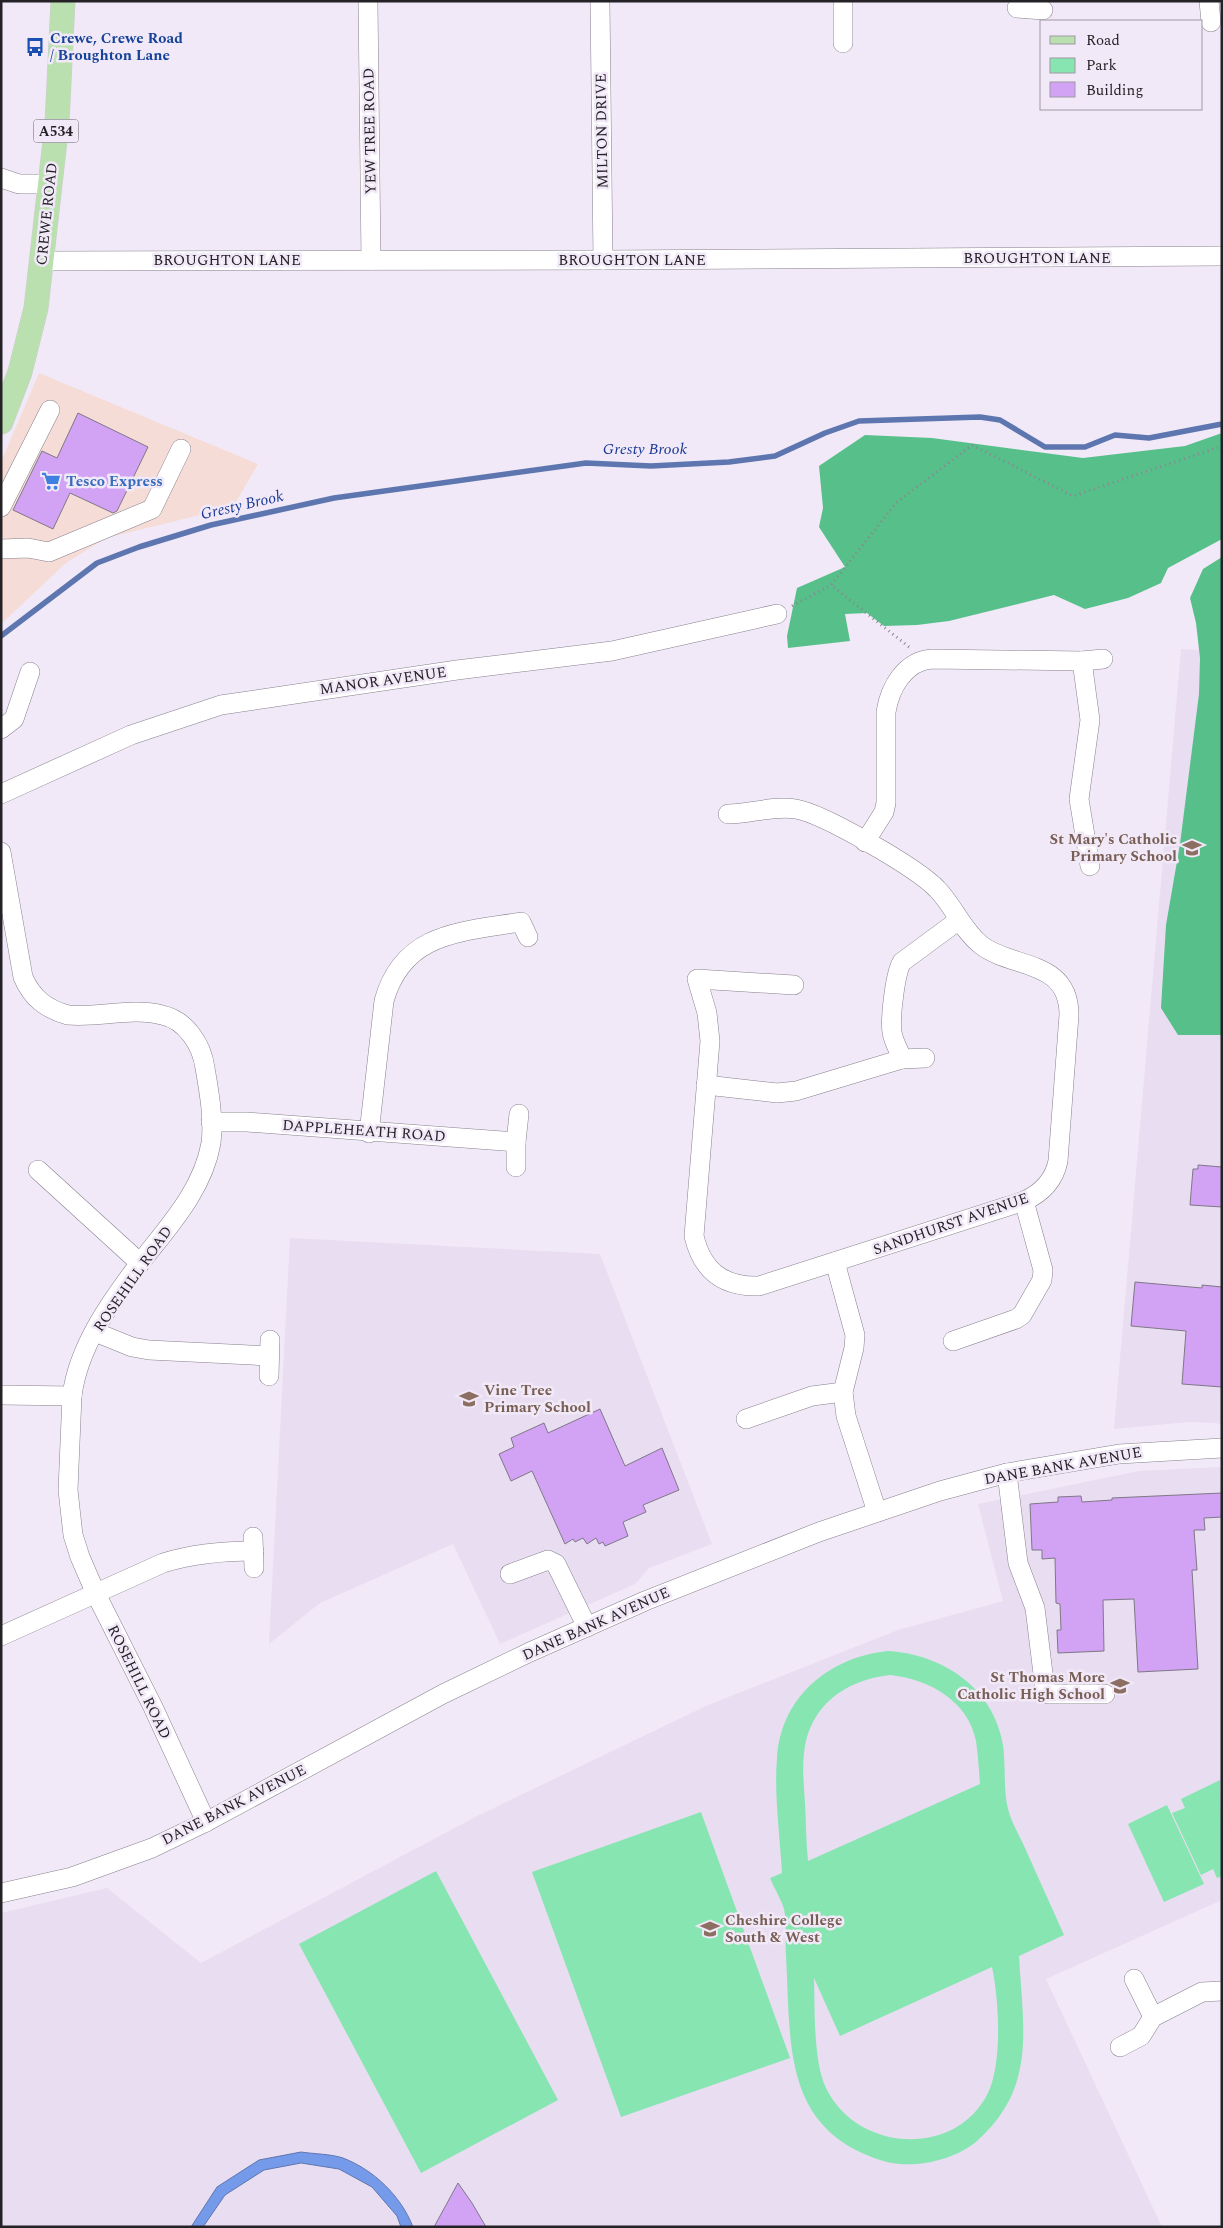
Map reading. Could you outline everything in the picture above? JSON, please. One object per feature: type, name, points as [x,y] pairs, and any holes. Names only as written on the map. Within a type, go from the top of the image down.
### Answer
[{"type":"main road","name":"CREWE ROAD","points":[[1,422],[27,346],[36,308],[43,261],[57,123],[63,1]]},
{"type":"street","name":"YEW TREE ROAD","points":[[368,1],[371,260]]},
{"type":"street","name":"MILTON DRIVE","points":[[600,1],[603,260]]},
{"type":"street","points":[[842,1],[843,43]]},
{"type":"street","points":[[1209,1],[1212,21]]},
{"type":"street","points":[[1,178],[19,184],[51,184]]},
{"type":"street","name":"BROUGHTON LANE","points":[[43,261],[1222,256]]},
{"type":"street","points":[[1,507],[50,410]]},
{"type":"street","points":[[1,549],[28,548],[49,552],[152,509],[181,449]]},
{"type":"street","name":"MANOR AVENUE","points":[[1,794],[131,735],[221,706],[457,670],[612,651],[777,614]]},
{"type":"street","points":[[865,842],[884,812],[886,803],[886,712],[889,698],[907,669],[924,659],[1082,661],[1103,659]]},
{"type":"street","points":[[1082,661],[1090,720],[1079,799],[1090,866]]},
{"type":"street","points":[[1,729],[14,719],[30,672]]},
{"type":"street","name":"SANDHURST AVENUE","points":[[728,814],[747,814],[784,808],[815,814],[918,872],[946,899],[959,920],[975,939],[990,950],[1036,966],[1052,977],[1063,990],[1069,1006],[1056,1172],[1043,1189],[1024,1201],[759,1286],[730,1283],[717,1276],[701,1258],[694,1236],[710,1028],[697,979],[794,985]]},
{"type":"street","name":"ROSEHILL ROAD","points":[[1,852],[20,966],[27,986],[33,995],[48,1008],[68,1015],[152,1013],[173,1019],[186,1029],[195,1040],[204,1061],[211,1122],[211,1142],[192,1191],[162,1236],[140,1263],[95,1332],[79,1366],[72,1396],[68,1481],[70,1514],[80,1557],[206,1822]]},
{"type":"street","points":[[902,1058],[892,1034],[891,1023],[896,971],[902,962],[959,920]]},
{"type":"street","points":[[369,1133],[384,1001],[388,987],[399,967],[408,956],[435,938],[523,922]]},
{"type":"street","points":[[706,1086],[777,1093],[796,1091],[902,1058],[926,1058]]},
{"type":"street","points":[[516,1167],[519,1114]]},
{"type":"street","name":"DAPPLEHEATH ROAD","points":[[211,1122],[247,1122],[369,1133],[516,1142]]},
{"type":"street","points":[[38,1170],[47,1190],[140,1263]]},
{"type":"street","points":[[953,1341],[1016,1319],[1022,1315],[1042,1280],[1043,1270],[1040,1256],[1024,1201]]},
{"type":"street","points":[[835,1262],[855,1335],[854,1348],[843,1392],[846,1416],[877,1512]]},
{"type":"street","points":[[95,1332],[132,1347],[149,1350],[270,1348],[269,1376]]},
{"type":"street","points":[[746,1419],[812,1396],[843,1392]]},
{"type":"street","points":[[1,1395],[72,1396]]},
{"type":"street","name":"DANE BANK AVENUE","points":[[1,1893],[72,1877],[130,1857],[206,1822],[443,1694],[587,1627],[754,1556],[877,1512],[1007,1473],[1119,1454],[1222,1448]]},
{"type":"street","points":[[1007,1473],[1018,1563],[1035,1608],[1045,1690],[1048,1694],[1105,1694]]},
{"type":"street","points":[[1,1636],[96,1594],[146,1569],[179,1558],[231,1551],[253,1552]]},
{"type":"street","points":[[510,1574],[548,1560],[556,1564],[587,1627]]},
{"type":"street","points":[[1134,1979],[1153,2017]]},
{"type":"street","points":[[1120,2048],[1141,2036],[1153,2017],[1202,1992],[1222,1991]]},
{"type":"path","points":[[777,614],[831,585],[896,503],[972,445],[1074,496],[1222,446]]},
{"type":"path","points":[[831,585],[924,659]]},
{"type":"shaded area","points":[[39,373],[258,464],[233,507],[106,538],[66,563],[1,624],[1,462]]},
{"type":"shaded area","name":"St Mary's Catholic Primary School","points":[[1181,649],[1222,651],[1222,1425],[1189,1422],[1114,1429]]},
{"type":"shaded area","name":"Vine Tree Primary School","points":[[290,1238],[600,1254],[712,1544],[649,1568],[635,1584],[500,1644],[453,1544],[320,1603],[269,1644]]},
{"type":"shaded area","name":"Cheshire College South & West","points":[[1222,1467],[1222,1900],[1046,1979],[1162,2227],[1,2227],[1,1913],[107,1888],[201,1963],[477,1816],[708,1705],[898,1630],[1003,1601],[978,1504],[1139,1471]]},
{"type":"green space","points":[[1222,433],[1222,539],[1168,568],[1161,583],[1128,598],[1085,609],[1054,595],[949,621],[917,625],[884,626],[867,613],[845,614],[850,641],[788,648],[787,636],[797,588],[845,567],[819,527],[823,508],[819,466],[865,435],[932,438],[1083,458],[1185,446]]},
{"type":"green space","points":[[1222,557],[1222,1035],[1178,1035],[1161,1008],[1166,925],[1180,844],[1199,694],[1200,658],[1196,623],[1190,598],[1203,569]]},
{"type":"green space","points":[[888,1651],[908,1654],[946,1667],[977,1691],[989,1707],[998,1725],[1003,1745],[1006,1801],[1009,1814],[1064,1935],[1019,1956],[1023,2008],[1022,2056],[1018,2078],[1009,2100],[996,2121],[968,2148],[946,2158],[922,2163],[898,2164],[887,2162],[852,2148],[827,2130],[810,2107],[799,2081],[792,2052],[784,1909],[770,1878],[782,1873],[776,1772],[781,1736],[788,1716],[799,1698],[812,1683],[828,1671],[867,1655]],"holes":[[[890,1675],[904,1677],[932,1687],[944,1694],[965,1714],[972,1727],[976,1741],[980,1784],[808,1861],[803,1766],[807,1736],[813,1722],[832,1698],[844,1689],[874,1678]],[[992,1967],[998,2014],[996,2067],[987,2095],[972,2116],[952,2130],[929,2138],[905,2139],[881,2135],[859,2125],[840,2109],[826,2088],[819,2064],[814,1978],[840,2036]]]},
{"type":"green space","points":[[1220,1780],[1222,1876],[1217,1878],[1213,1869],[1201,1875],[1172,1813],[1185,1808],[1181,1799]]},
{"type":"green space","points":[[1167,1805],[1204,1884],[1164,1902],[1128,1824]]},
{"type":"green space","points":[[701,1812],[790,2058],[621,2117],[532,1872]]},
{"type":"green space","points":[[436,1871],[558,2100],[421,2173],[299,1944]]},
{"type":"water","points":[[301,2152],[343,2158],[365,2169],[394,2195],[413,2227],[401,2227],[397,2216],[372,2187],[339,2169],[301,2163],[264,2170],[225,2195],[203,2227],[191,2227],[217,2187],[259,2160]]},
{"type":"building","points":[[78,413],[148,447],[117,511],[113,513],[70,493],[53,529],[13,510],[42,451],[57,458]]},
{"type":"building","points":[[1198,1165],[1222,1167],[1222,1207],[1190,1205],[1193,1169],[1198,1169]]},
{"type":"building","points":[[1135,1282],[1202,1288],[1202,1285],[1222,1287],[1222,1387],[1182,1384],[1186,1331],[1131,1326]]},
{"type":"building","points":[[600,1409],[625,1466],[662,1448],[679,1490],[643,1505],[646,1512],[623,1522],[628,1536],[605,1546],[603,1542],[599,1544],[596,1538],[587,1544],[583,1538],[575,1542],[573,1539],[565,1544],[532,1471],[511,1481],[499,1454],[514,1447],[511,1438],[544,1423],[548,1433]]},
{"type":"building","points":[[1222,1493],[1222,1517],[1204,1518],[1205,1530],[1194,1530],[1197,1570],[1192,1570],[1198,1669],[1138,1672],[1134,1599],[1103,1600],[1104,1651],[1058,1653],[1057,1630],[1061,1630],[1060,1604],[1056,1603],[1055,1558],[1042,1559],[1042,1550],[1032,1550],[1030,1504],[1058,1502],[1058,1497],[1081,1496],[1082,1502],[1112,1500],[1112,1498]]},
{"type":"building","points":[[458,2183],[472,2203],[486,2227],[434,2227]]},
{"type":"waterway","name":"Gresty Brook","points":[[1,636],[97,563],[139,547],[211,525],[334,498],[586,463],[651,466],[729,462],[775,456],[825,433],[859,421],[980,417],[1000,420],[1045,447],[1085,447],[1115,435],[1149,438],[1222,424]]},
{"type":"place","name":"Crewe, Crewe Road / Broughton Lane","points":[[35,47]]},
{"type":"place","name":"Tesco Express","points":[[51,481]]},
{"type":"place","name":"St Mary's Catholic Primary School","points":[[1192,848]]},
{"type":"place","name":"Vine Tree Primary School","points":[[469,1399]]},
{"type":"place","name":"St Thomas More Catholic High School","points":[[1120,1686]]},
{"type":"place","name":"Cheshire College South & West","points":[[710,1929]]}]
